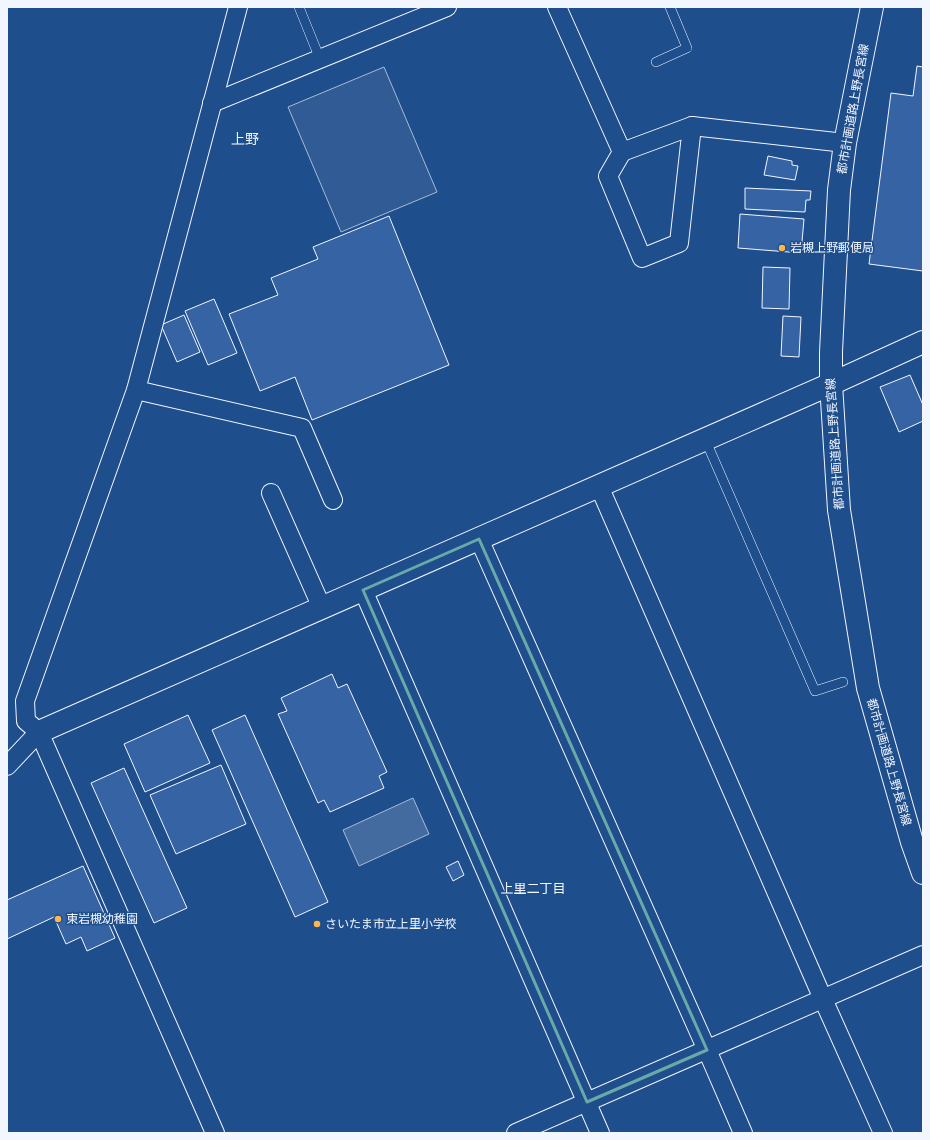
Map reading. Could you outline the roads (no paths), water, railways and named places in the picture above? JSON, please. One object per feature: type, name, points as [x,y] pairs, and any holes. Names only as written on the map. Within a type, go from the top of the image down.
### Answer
[{"type":"street","points":[[215,1133],[39,732],[26,721],[25,701],[136,390],[238,7]]},
{"type":"street","points":[[212,103],[447,7]]},
{"type":"street","points":[[557,7],[622,152]]},
{"type":"street","name":"都市計画道路上野長宮線","points":[[872,7],[845,143],[839,190],[831,352],[831,384],[838,510],[868,688],[918,840],[923,873]]},
{"type":"street","points":[[692,126],[679,243],[642,258],[608,176],[622,152],[692,126],[845,143]]},
{"type":"street","points":[[7,766],[39,732],[831,384],[923,342]]},
{"type":"street","points":[[136,390],[302,428],[333,500]]},
{"type":"street","points":[[599,486],[883,1133]]},
{"type":"street","points":[[271,493],[322,608]]},
{"type":"street","points":[[479,539],[707,1050],[742,1133]]},
{"type":"street","points":[[363,590],[600,1133]]},
{"type":"street","points":[[516,1133],[923,955]]},
{"type":"lane","points":[[298,7],[320,59]]},
{"type":"lane","points":[[656,62],[687,48],[670,7]]},
{"type":"lane","points":[[704,439],[815,691],[843,682]]},
{"type":"place","name":"岩槻上野郵便局","points":[[782,248]]},
{"type":"place","name":"東岩槻幼稚園","points":[[58,919]]},
{"type":"place","name":"さいたま市立上里小学校","points":[[317,924]]},
{"type":"district","name":"上野","points":[[245,139]]},
{"type":"district","name":"上里二丁目","points":[[533,888]]}]
